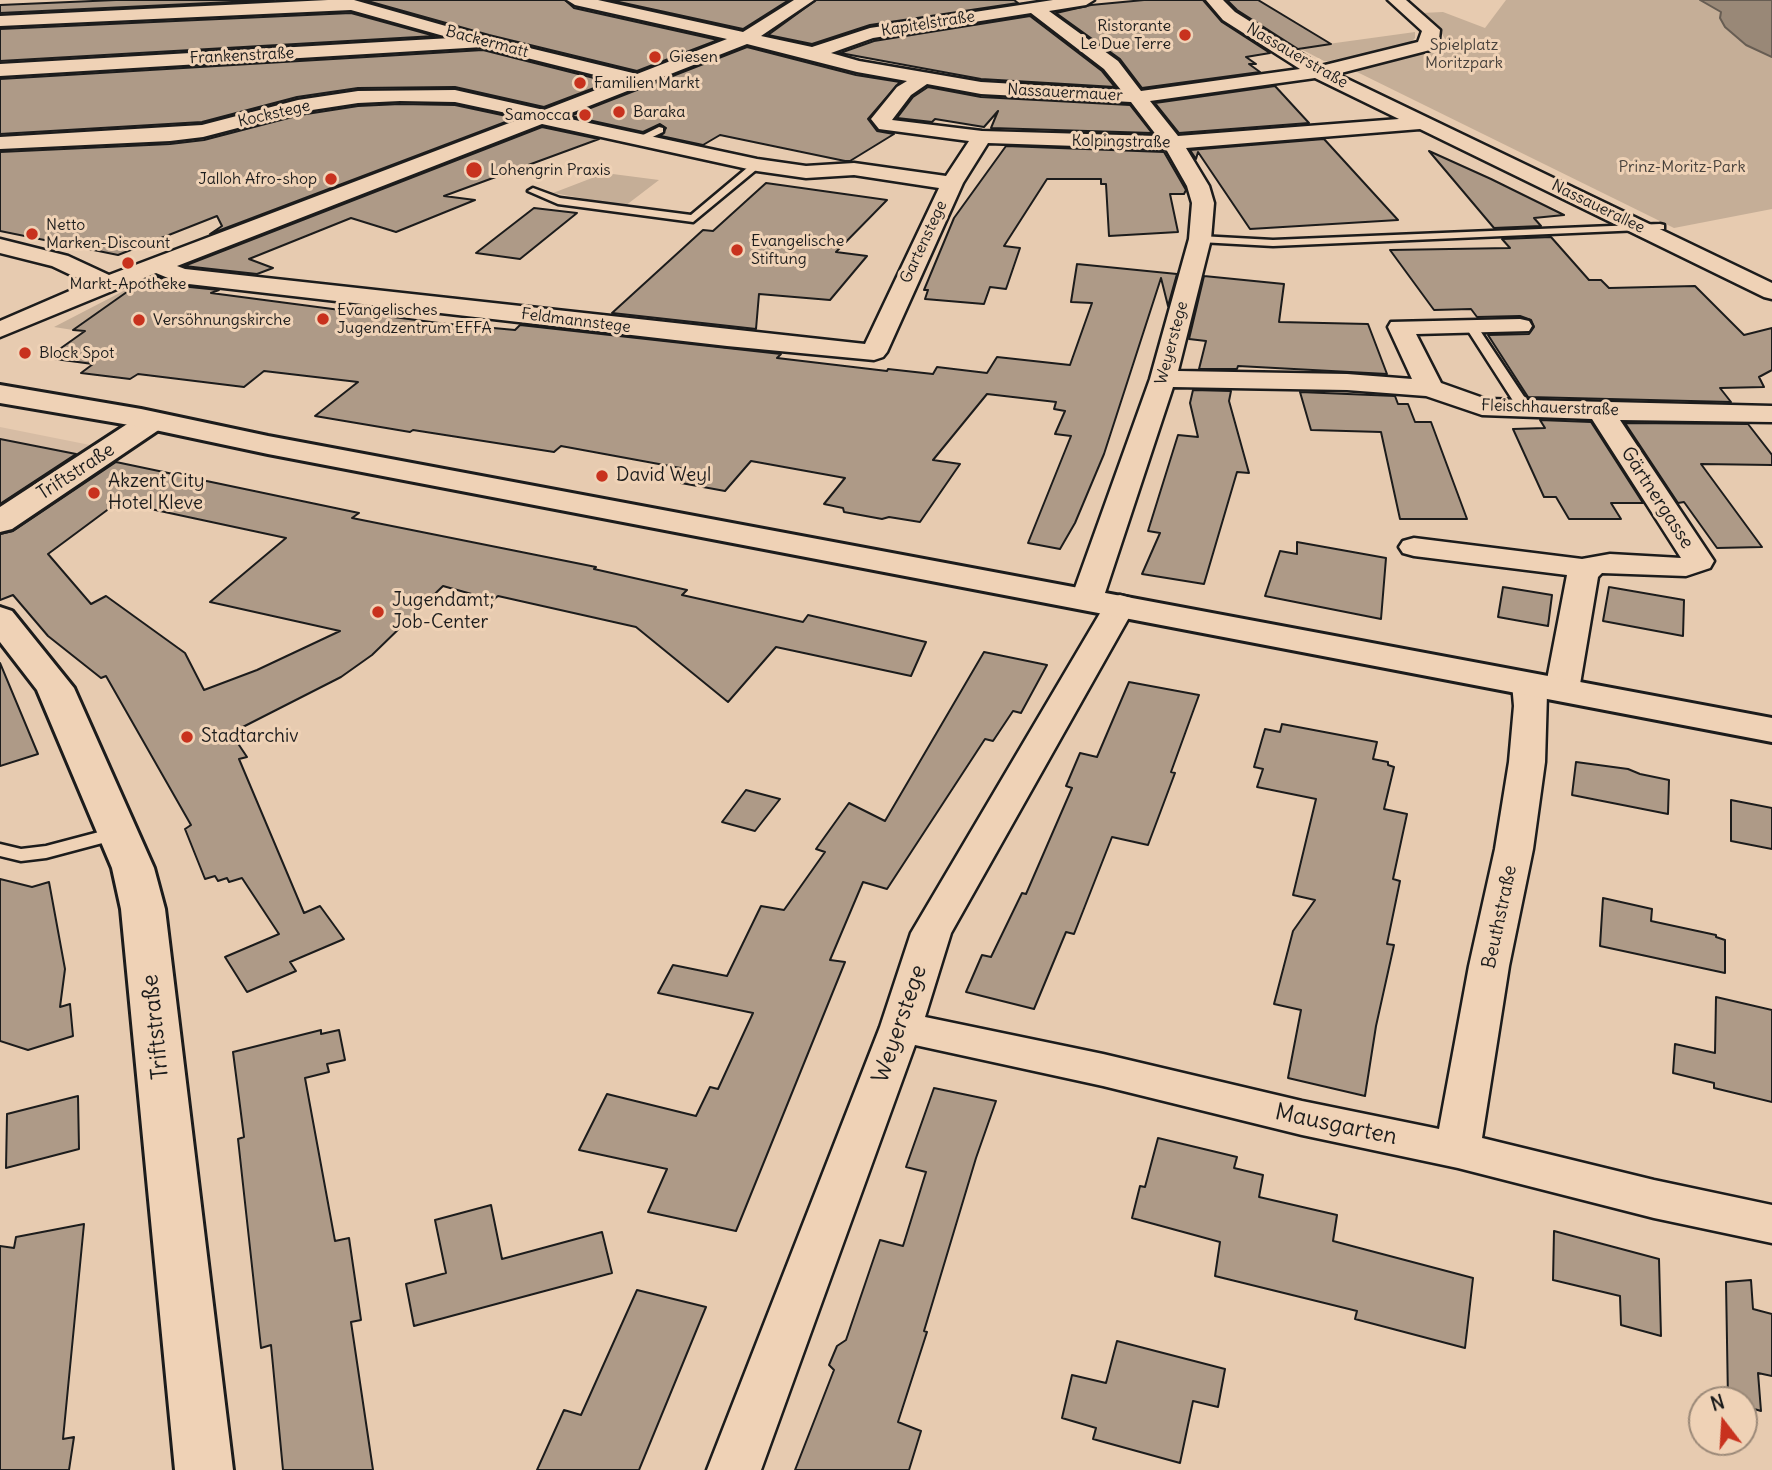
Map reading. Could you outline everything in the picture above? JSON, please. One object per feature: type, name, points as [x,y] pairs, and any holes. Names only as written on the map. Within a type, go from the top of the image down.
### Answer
[{"type":"main road","points":[[0,394],[1772,730]]},
{"type":"main road","name":"Triftstraße","points":[[0,522],[152,421]]},
{"type":"main road","name":"Triftstraße","points":[[0,618],[55,688],[133,868],[143,909],[204,1470]]},
{"type":"street","name":"Nassauermauer","points":[[575,0],[813,53],[857,66],[981,88],[1136,97],[1318,72],[1424,46],[1430,39],[1431,30],[1396,0]]},
{"type":"street","points":[[0,330],[108,283],[746,38],[806,0]]},
{"type":"street","name":"Kapitelstraße","points":[[813,53],[870,33],[1086,0]]},
{"type":"street","name":"Nassauerstraße","points":[[1214,0],[1229,16],[1318,72],[1423,123]]},
{"type":"street","name":"Backermatt","points":[[0,21],[343,2],[483,42],[639,80]]},
{"type":"street","name":"Weyerstege","points":[[734,1470],[901,1027],[931,933],[1104,602],[1200,239],[1203,204],[1198,186],[1173,143],[1111,65],[1035,8]]},
{"type":"street","name":"Frankenstraße","points":[[0,70],[483,42]]},
{"type":"street","name":"Kolpingstraße","points":[[924,78],[904,91],[881,119],[886,125],[982,137],[1173,143],[1423,123]]},
{"type":"street","name":"Kockstege","points":[[0,143],[203,131],[298,106],[400,94],[455,96],[544,117]]},
{"type":"street","points":[[544,117],[757,165],[806,172],[854,170],[952,183]]},
{"type":"street","name":"Nassauerallee","points":[[1423,123],[1651,227],[1772,292]]},
{"type":"street","name":"Gartenstege","points":[[874,352],[952,183],[982,137]]},
{"type":"street","points":[[0,246],[60,261],[108,283]]},
{"type":"street","name":"Feldmannstege","points":[[157,265],[180,276],[874,352]]},
{"type":"street","points":[[1430,388],[1400,327],[1520,326]]},
{"type":"street","name":"Fleischhauerstraße","points":[[1163,379],[1348,382],[1430,388],[1482,407],[1527,410],[1772,414]]},
{"type":"street","name":"Gärtnergasse","points":[[1414,547],[1465,555],[1518,558],[1588,569],[1593,565],[1610,563],[1686,567],[1699,561],[1600,410]]},
{"type":"street","points":[[1546,687],[1583,574],[1588,569]]},
{"type":"street","name":"Beuthstraße","points":[[1458,1150],[1489,966],[1514,849],[1527,762],[1531,706],[1546,687]]},
{"type":"street","name":"Mausgarten","points":[[901,1027],[1103,1069],[1302,1118],[1458,1150],[1654,1199],[1772,1224]]},
{"type":"lane","points":[[638,140],[659,130]]},
{"type":"lane","points":[[533,191],[558,201],[693,219],[757,165]]},
{"type":"lane","points":[[1200,239],[1273,243],[1651,227]]},
{"type":"lane","points":[[1471,326],[1527,410]]},
{"type":"lane","points":[[0,850],[21,855],[46,852],[118,833]]},
{"type":"shaded area","points":[[1700,0],[1772,0],[1772,57],[1746,45],[1725,27],[1720,18],[1721,12]]},
{"type":"shaded area","points":[[0,427],[90,445],[0,505]]},
{"type":"green space","name":"Prinz-Moritz-Park","points":[[1506,0],[1700,0],[1722,12],[1746,45],[1772,57],[1772,209],[1674,228],[1355,71],[1430,52],[1441,46],[1445,39],[1441,32],[1421,13],[1443,12],[1485,28]]},
{"type":"green space","points":[[1415,32],[1415,38],[1409,44],[1336,62],[1324,61],[1299,48]]},
{"type":"green space","points":[[605,173],[659,180],[625,206],[553,193]]},
{"type":"green space","points":[[160,278],[201,283],[189,291],[110,309],[103,308],[73,330],[54,327],[137,284]]},
{"type":"building","points":[[116,0],[274,0],[0,13],[0,5]]},
{"type":"building","points":[[364,0],[565,0],[574,8],[718,40],[637,71],[489,35]]},
{"type":"building","points":[[610,0],[789,0],[743,29]]},
{"type":"building","points":[[816,0],[1014,0],[1018,3],[870,25],[812,44],[768,35]]},
{"type":"building","points":[[1144,0],[1203,0],[1222,22],[1270,53],[1246,57],[1256,64],[1249,64],[1260,72],[1142,88],[1120,59],[1056,13],[1091,5]]},
{"type":"building","points":[[1227,0],[1258,0],[1331,44],[1298,49],[1237,10]]},
{"type":"building","points":[[351,13],[435,36],[0,61],[0,29]]},
{"type":"building","points":[[1030,16],[1102,71],[1115,87],[981,79],[840,53],[874,41]]},
{"type":"building","points":[[747,47],[856,75],[900,82],[868,119],[877,131],[894,134],[850,161],[845,161],[720,135],[703,145],[661,136],[666,128],[660,124],[643,132],[570,116]]},
{"type":"building","points":[[483,50],[610,82],[544,107],[455,87],[358,88],[297,97],[202,122],[0,134],[0,79]]},
{"type":"building","points":[[1275,86],[1309,123],[1179,133],[1155,103]]},
{"type":"building","points":[[928,87],[981,97],[1130,105],[1152,133],[991,128],[998,111],[984,127],[935,119],[932,122],[897,118],[913,97]]},
{"type":"building","points":[[455,105],[516,118],[210,234],[222,226],[217,216],[118,255],[0,231],[0,152],[204,140],[300,115],[358,106]]},
{"type":"building","points":[[542,127],[599,139],[444,196],[475,200],[396,232],[351,218],[249,259],[273,268],[257,274],[184,266]]},
{"type":"building","points":[[1324,139],[1398,220],[1250,229],[1198,152],[1196,159],[1190,150]]},
{"type":"building","points":[[1006,146],[1164,152],[1186,190],[1184,194],[1170,194],[1178,232],[1109,236],[1106,184],[1101,184],[1101,179],[1047,179],[1004,246],[1020,248],[1006,289],[990,287],[984,304],[925,299],[928,290],[924,290],[954,218]]},
{"type":"building","points":[[1429,151],[1564,215],[1534,218],[1541,226],[1494,228]]},
{"type":"building","points":[[766,183],[887,200],[836,252],[867,256],[830,300],[759,294],[756,329],[612,313],[703,230],[713,231]]},
{"type":"building","points":[[534,208],[577,213],[520,259],[476,253]]},
{"type":"building","points":[[1551,237],[1589,280],[1601,280],[1609,288],[1695,286],[1744,335],[1772,328],[1772,370],[1759,377],[1764,387],[1720,388],[1731,402],[1528,397],[1488,335],[1529,334],[1534,327],[1531,320],[1520,316],[1477,317],[1471,309],[1434,310],[1390,250],[1510,248],[1502,239]]},
{"type":"building","points":[[1077,264],[1177,274],[1168,306],[1161,278],[1104,454],[1075,523],[1060,549],[1028,543],[1071,436],[1055,434],[1065,411],[1054,409],[1056,402],[987,394],[933,460],[960,464],[920,522],[844,512],[843,508],[824,504],[845,478],[751,461],[725,491],[681,483],[688,475],[682,474],[686,469],[561,446],[554,452],[315,416],[358,382],[264,371],[244,387],[138,374],[130,379],[81,373],[93,364],[47,358],[85,331],[73,330],[141,282],[156,276],[180,286],[219,290],[211,293],[439,323],[515,330],[520,325],[781,354],[777,358],[887,371],[933,374],[937,367],[987,373],[997,357],[1070,365],[1092,303],[1071,302]]},
{"type":"building","points":[[1204,276],[1284,284],[1279,322],[1368,324],[1387,374],[1238,366],[1237,369],[1199,369],[1206,341],[1189,339]]},
{"type":"building","points":[[1193,390],[1231,391],[1229,401],[1249,473],[1237,472],[1204,584],[1142,574],[1160,533],[1148,531],[1178,435],[1198,437],[1190,403]]},
{"type":"building","points":[[1300,392],[1395,396],[1398,404],[1408,404],[1415,422],[1431,422],[1467,519],[1400,519],[1381,432],[1311,430]]},
{"type":"building","points":[[1540,420],[1591,422],[1643,503],[1611,503],[1621,519],[1569,519],[1556,497],[1544,497],[1513,429],[1545,428]]},
{"type":"building","points":[[1625,423],[1748,424],[1772,455],[1772,465],[1701,464],[1762,547],[1717,548],[1684,502],[1678,503]]},
{"type":"building","points":[[0,439],[76,454],[0,504]]},
{"type":"building","points":[[116,462],[359,513],[352,518],[596,567],[594,569],[687,590],[682,595],[803,622],[808,615],[926,642],[911,676],[776,647],[728,702],[636,627],[498,596],[493,600],[443,586],[372,655],[341,677],[231,733],[247,757],[239,759],[304,913],[320,906],[344,939],[290,962],[296,971],[247,992],[225,957],[279,934],[242,878],[229,882],[227,878],[218,881],[215,876],[205,879],[185,829],[191,825],[106,676],[101,678],[48,636],[13,595],[0,600],[0,534],[13,531]],"holes":[[[118,502],[286,538],[210,602],[340,631],[257,670],[204,690],[185,653],[106,596],[91,604],[48,554]]]},
{"type":"building","points":[[1297,542],[1386,558],[1381,619],[1265,596],[1280,551],[1297,554]]},
{"type":"building","points":[[1503,587],[1552,595],[1548,626],[1498,617]]},
{"type":"building","points":[[1609,587],[1684,600],[1683,636],[1603,621]]},
{"type":"building","points":[[984,652],[1047,665],[1021,713],[1013,711],[993,741],[985,739],[887,889],[863,882],[830,960],[845,962],[736,1231],[648,1212],[667,1169],[579,1150],[607,1094],[696,1116],[710,1087],[718,1089],[753,1013],[658,993],[673,965],[727,976],[761,906],[784,910],[825,852],[816,849],[849,803],[885,821]]},
{"type":"building","points":[[0,663],[38,754],[0,766]]},
{"type":"building","points":[[1129,682],[1199,695],[1171,772],[1175,773],[1148,845],[1112,837],[1074,934],[1066,932],[1034,1009],[966,992],[982,955],[991,957],[1022,893],[1026,894],[1072,788],[1066,786],[1080,753],[1097,757]]},
{"type":"building","points":[[1282,724],[1377,742],[1373,759],[1388,762],[1388,765],[1394,767],[1384,809],[1407,814],[1393,879],[1400,881],[1387,944],[1394,945],[1376,1026],[1365,1096],[1288,1078],[1301,1010],[1274,1004],[1293,931],[1315,900],[1293,895],[1316,799],[1257,787],[1263,769],[1254,767],[1265,729],[1280,732]]},
{"type":"building","points":[[1576,762],[1628,769],[1669,780],[1668,814],[1572,795]]},
{"type":"building","points":[[746,790],[780,799],[755,831],[722,822]]},
{"type":"building","points":[[1731,800],[1772,808],[1772,849],[1731,841]]},
{"type":"building","points":[[0,879],[32,887],[49,882],[65,969],[60,1007],[70,1004],[73,1036],[28,1050],[0,1041]]},
{"type":"building","points":[[1603,898],[1652,909],[1651,921],[1716,935],[1725,940],[1725,973],[1600,946]]},
{"type":"building","points":[[1716,997],[1772,1010],[1772,1102],[1714,1088],[1714,1083],[1673,1073],[1675,1044],[1715,1053]]},
{"type":"building","points":[[321,1030],[321,1034],[339,1030],[345,1060],[327,1064],[329,1072],[305,1078],[335,1241],[349,1238],[361,1320],[351,1322],[373,1470],[283,1470],[271,1345],[261,1348],[238,1139],[244,1137],[233,1052]]},
{"type":"building","points":[[934,1088],[996,1101],[976,1158],[924,1331],[927,1332],[898,1422],[921,1431],[909,1470],[795,1470],[834,1370],[829,1365],[837,1346],[846,1340],[880,1240],[903,1246],[926,1172],[906,1167]]},
{"type":"building","points":[[78,1096],[79,1149],[6,1168],[7,1114]]},
{"type":"building","points":[[1158,1138],[1237,1157],[1234,1168],[1263,1175],[1259,1197],[1337,1215],[1333,1241],[1473,1278],[1465,1348],[1355,1319],[1357,1311],[1215,1276],[1220,1242],[1132,1218],[1140,1186],[1145,1187]]},
{"type":"building","points":[[491,1205],[502,1259],[602,1232],[612,1273],[414,1326],[406,1284],[446,1273],[435,1220]]},
{"type":"building","points":[[84,1224],[63,1439],[74,1437],[69,1470],[0,1470],[0,1246],[14,1248],[16,1237]]},
{"type":"building","points":[[1554,1231],[1659,1259],[1661,1336],[1621,1325],[1620,1296],[1553,1280]]},
{"type":"building","points":[[1751,1280],[1753,1309],[1772,1314],[1772,1376],[1758,1373],[1761,1411],[1758,1410],[1758,1386],[1728,1386],[1726,1282]]},
{"type":"building","points":[[637,1290],[706,1307],[639,1470],[537,1470],[564,1410],[581,1415]]},
{"type":"building","points":[[1117,1341],[1225,1369],[1218,1407],[1193,1401],[1180,1463],[1093,1439],[1096,1428],[1062,1418],[1072,1375],[1106,1383]]},
{"type":"place","name":"Ristorante Le Due Terre","points":[[1185,35]]},
{"type":"place","name":"Giesen","points":[[655,57]]},
{"type":"place","name":"Familien Markt","points":[[580,83]]},
{"type":"place","name":"Baraka","points":[[619,112]]},
{"type":"place","name":"Samocca","points":[[585,115]]},
{"type":"place","name":"Lohengrin Praxis","points":[[474,170]]},
{"type":"place","name":"Jalloh Afro-shop","points":[[331,179]]},
{"type":"place","name":"Netto Marken-Discount","points":[[32,234]]},
{"type":"place","name":"Evangelische Stiftung","points":[[737,250]]},
{"type":"place","name":"Markt-Apotheke","points":[[128,263]]},
{"type":"place","name":"Evangelisches Jugendzentrum EFFA","points":[[323,319]]},
{"type":"place","name":"Versöhnungskirche","points":[[139,320]]},
{"type":"place","name":"Block Spot","points":[[25,353]]},
{"type":"place","name":"David Weyl","points":[[602,476]]},
{"type":"place","name":"Akzent City Hotel Kleve","points":[[94,493]]},
{"type":"place","name":"Jugendamt; Job-Center","points":[[378,612]]},
{"type":"place","name":"Stadtarchiv","points":[[187,737]]},
{"type":"park label","name":"Spielplatz Moritzpark","points":[[1464,54]]}]
